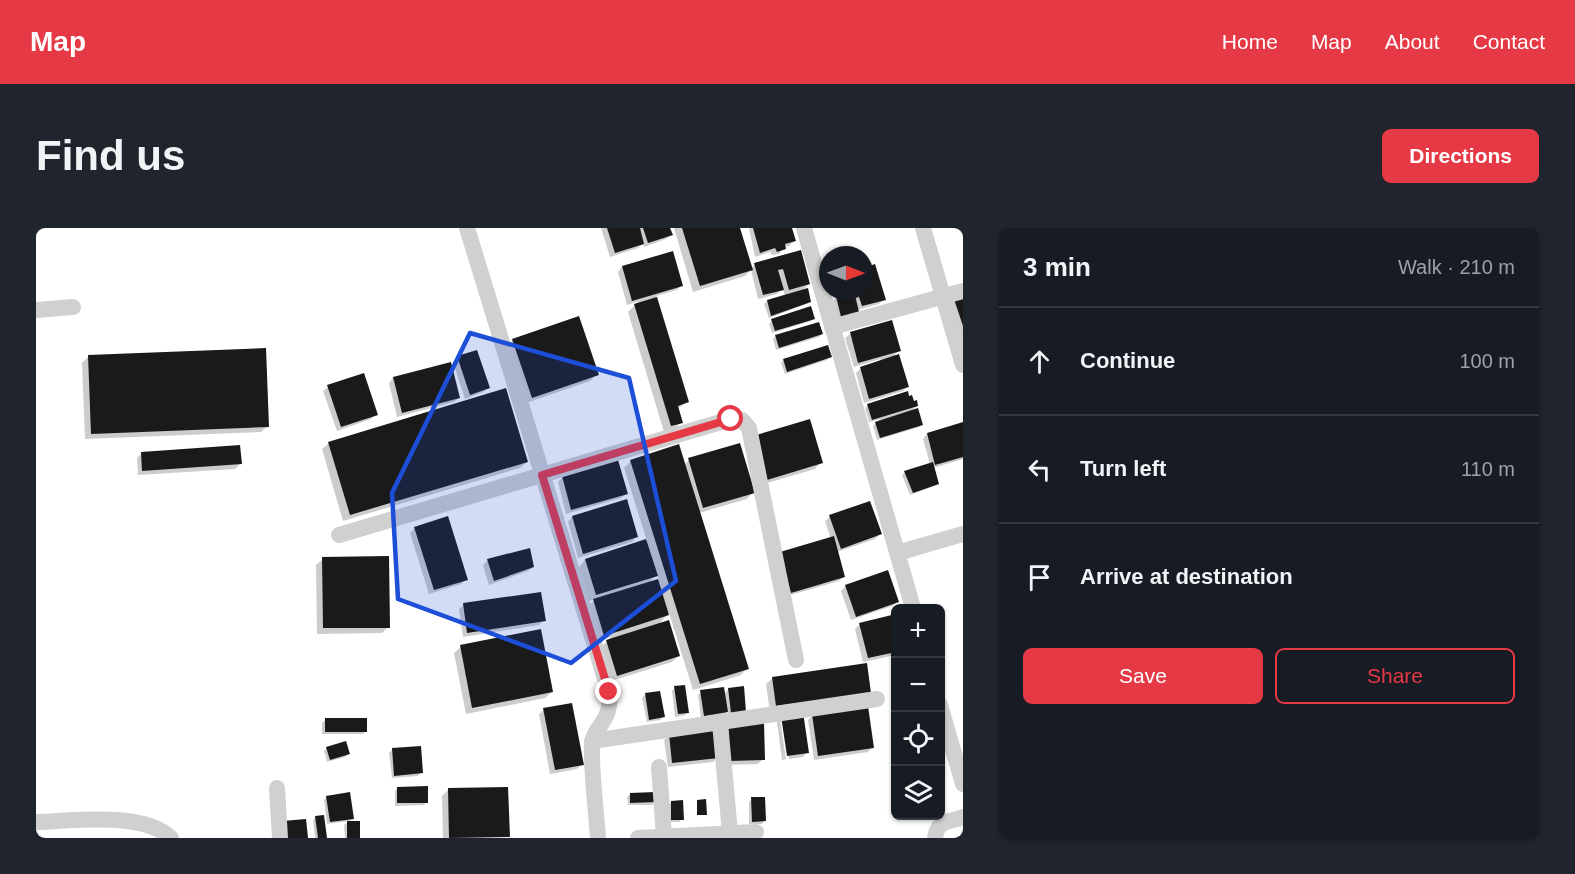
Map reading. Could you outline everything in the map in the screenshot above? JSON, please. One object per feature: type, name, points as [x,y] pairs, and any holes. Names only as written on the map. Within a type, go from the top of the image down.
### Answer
[{"type":"street","points":[[467,228],[609,692],[607,717],[592,741],[598,838]]},
{"type":"street","points":[[804,228],[912,604]]},
{"type":"street","points":[[923,228],[963,365]]},
{"type":"street","points":[[832,327],[963,291]]},
{"type":"street","points":[[36,309],[73,307]]},
{"type":"street","points":[[339,535],[731,419],[742,420],[749,428],[796,660]]},
{"type":"street","points":[[897,553],[963,534]]},
{"type":"street","points":[[592,741],[877,699]]},
{"type":"street","points":[[942,712],[963,784]]},
{"type":"street","points":[[720,723],[730,833]]},
{"type":"street","points":[[659,767],[664,837]]},
{"type":"street","points":[[277,788],[280,838]]},
{"type":"street","points":[[935,838],[937,828],[943,823],[963,817]]},
{"type":"street","points":[[36,822],[126,820],[149,825],[171,838]]},
{"type":"street","points":[[638,838],[756,832]]},
{"type":"highlighted area","points":[[470,333],[629,378],[676,581],[571,663],[398,599],[392,493]]},
{"type":"building","points":[[607,228],[640,228],[644,244],[615,253]]},
{"type":"building","points":[[643,228],[670,228],[673,235],[648,243]]},
{"type":"building","points":[[682,228],[740,228],[753,270],[700,286]]},
{"type":"building","points":[[753,228],[792,228],[796,241],[785,244],[786,249],[777,252],[775,248],[760,253]]},
{"type":"building","points":[[801,250],[810,284],[789,290],[783,269],[778,270],[784,290],[763,295],[754,263]]},
{"type":"building","points":[[673,251],[683,286],[632,301],[622,266]]},
{"type":"building","points":[[875,264],[886,300],[862,306],[860,300],[873,300],[873,265]]},
{"type":"building","points":[[808,288],[811,302],[771,316],[767,300]]},
{"type":"building","points":[[963,296],[963,326],[954,299]]},
{"type":"building","points":[[657,297],[689,402],[678,406],[683,423],[671,426],[634,304]]},
{"type":"building","points":[[837,300],[856,300],[859,312],[841,317]]},
{"type":"building","points":[[811,306],[815,319],[775,331],[771,319]]},
{"type":"building","points":[[579,316],[599,375],[532,398],[512,339]]},
{"type":"building","points":[[892,320],[901,351],[858,363],[850,332]]},
{"type":"building","points":[[819,322],[823,334],[779,348],[775,335]]},
{"type":"building","points":[[828,345],[832,357],[787,372],[783,359]]},
{"type":"building","points":[[266,348],[269,427],[91,434],[88,355]]},
{"type":"building","points":[[477,350],[490,388],[470,395],[457,356]]},
{"type":"building","points":[[899,354],[909,387],[869,399],[860,367]]},
{"type":"building","points":[[451,362],[460,398],[402,413],[393,377]]},
{"type":"building","points":[[364,373],[378,415],[341,427],[327,385]]},
{"type":"building","points":[[506,388],[528,462],[350,515],[328,442]]},
{"type":"building","points":[[908,391],[914,401],[917,400],[918,406],[872,420],[867,404]]},
{"type":"building","points":[[918,408],[923,425],[880,438],[875,422]]},
{"type":"building","points":[[810,419],[823,463],[767,480],[753,436]]},
{"type":"building","points":[[963,422],[963,457],[935,465],[927,433]]},
{"type":"building","points":[[740,443],[755,493],[703,508],[688,458]]},
{"type":"building","points":[[679,444],[749,669],[700,684],[630,460]]},
{"type":"building","points":[[240,445],[242,464],[142,471],[141,452]]},
{"type":"building","points":[[618,460],[628,494],[571,510],[562,476]]},
{"type":"building","points":[[933,462],[939,484],[913,493],[904,471]]},
{"type":"building","points":[[627,499],[638,537],[583,554],[572,516]]},
{"type":"building","points":[[870,501],[882,534],[841,549],[829,515]]},
{"type":"building","points":[[448,516],[468,580],[434,590],[414,527]]},
{"type":"building","points":[[834,536],[845,577],[791,593],[780,552]]},
{"type":"building","points":[[646,539],[658,576],[596,595],[585,559]]},
{"type":"building","points":[[530,548],[534,567],[494,581],[487,559]]},
{"type":"building","points":[[389,556],[390,628],[323,628],[322,557]]},
{"type":"building","points":[[888,570],[899,602],[856,617],[845,585]]},
{"type":"building","points":[[658,579],[669,615],[604,636],[593,599]]},
{"type":"building","points":[[541,592],[546,621],[467,633],[463,603]]},
{"type":"building","points":[[891,615],[891,653],[868,658],[859,623]]},
{"type":"building","points":[[669,620],[680,656],[617,676],[606,640]]},
{"type":"building","points":[[541,629],[553,692],[472,708],[460,645]]},
{"type":"building","points":[[867,663],[871,693],[776,706],[772,677]]},
{"type":"building","points":[[685,685],[689,713],[678,714],[674,686]]},
{"type":"building","points":[[744,686],[746,712],[731,713],[728,688]]},
{"type":"building","points":[[724,687],[728,712],[704,716],[700,690]]},
{"type":"building","points":[[660,691],[665,717],[649,720],[645,693]]},
{"type":"building","points":[[572,703],[584,765],[555,770],[543,708]]},
{"type":"building","points":[[868,706],[874,748],[818,756],[812,714]]},
{"type":"building","points":[[803,712],[809,753],[787,756],[781,716]]},
{"type":"building","points":[[325,718],[367,718],[367,732],[325,732]]},
{"type":"building","points":[[764,723],[765,760],[729,761],[728,724]]},
{"type":"building","points":[[716,728],[719,758],[672,763],[669,734]]},
{"type":"building","points":[[346,741],[350,754],[330,760],[326,747]]},
{"type":"building","points":[[421,746],[423,773],[394,776],[392,748]]},
{"type":"building","points":[[428,786],[428,803],[397,803],[397,787]]},
{"type":"building","points":[[508,787],[510,837],[449,838],[448,788]]},
{"type":"building","points":[[350,792],[354,819],[330,822],[326,796]]},
{"type":"building","points":[[656,792],[656,802],[630,803],[630,793]]},
{"type":"building","points":[[751,797],[765,797],[766,821],[752,822]]},
{"type":"building","points":[[706,799],[707,815],[697,815],[697,800]]},
{"type":"building","points":[[683,800],[684,820],[671,820],[671,801]]},
{"type":"building","points":[[324,815],[327,838],[318,838],[315,816]]},
{"type":"building","points":[[306,819],[308,838],[285,838],[283,821]]},
{"type":"building","points":[[347,821],[360,821],[360,838],[347,838]]},
{"type":"route","points":[[609,692],[542,475],[731,419]]}]
